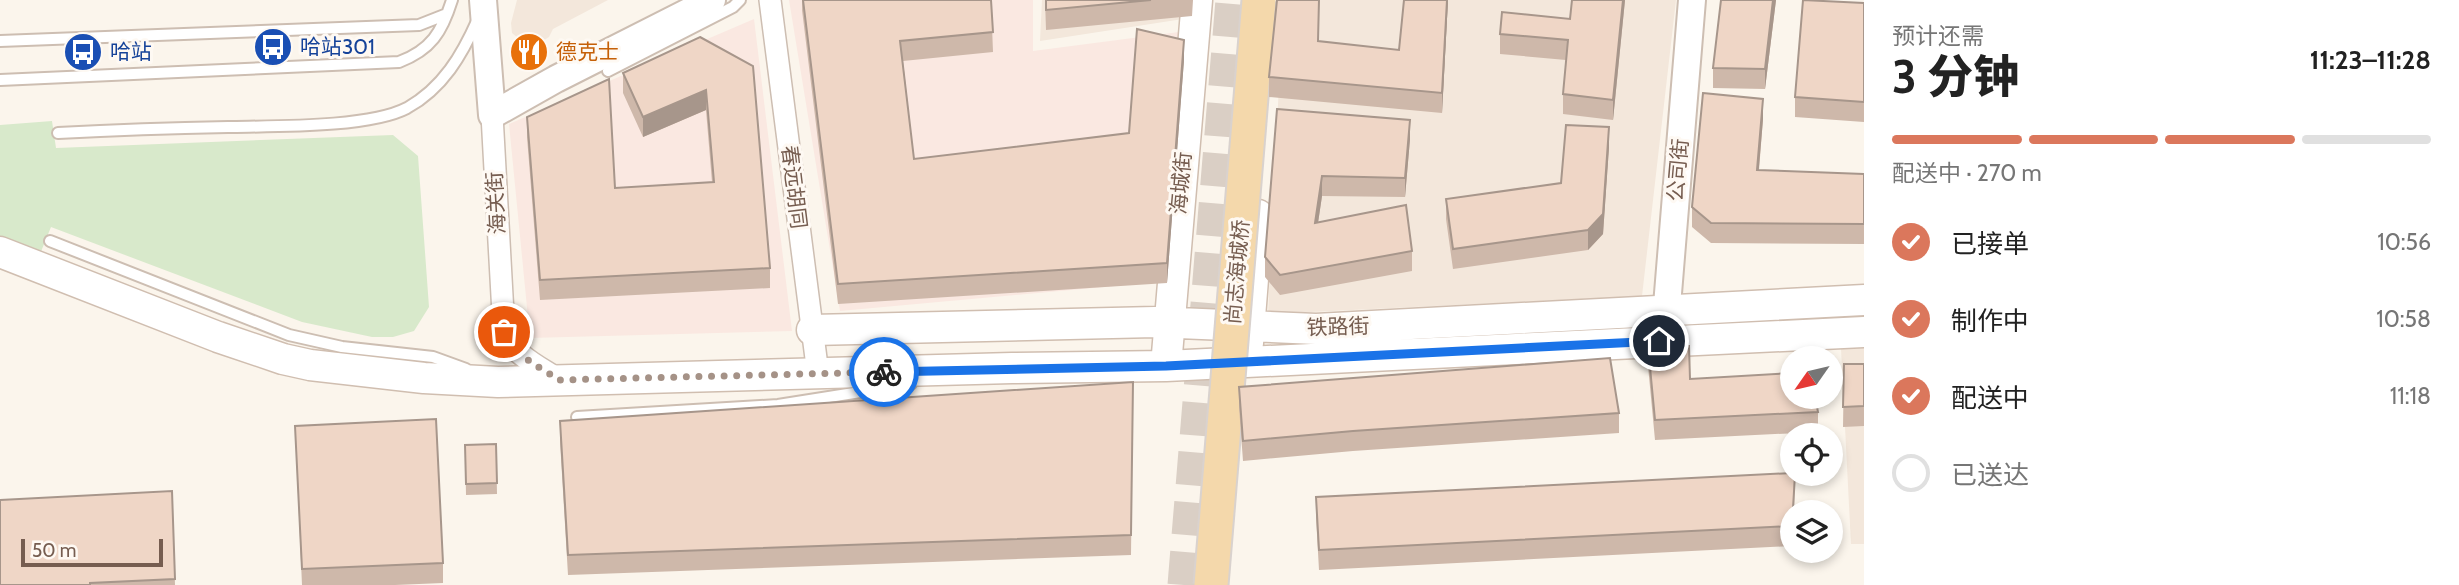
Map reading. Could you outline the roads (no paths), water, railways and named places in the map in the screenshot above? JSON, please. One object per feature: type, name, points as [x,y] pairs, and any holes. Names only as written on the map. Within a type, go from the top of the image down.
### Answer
[{"type":"main road","name":"海城街","points":[[1166,366],[1197,0]]},
{"type":"main road","name":"尚志海城桥","points":[[1211,585],[1259,0]]},
{"type":"main road","points":[[1247,361],[1274,0]]},
{"type":"main road","name":"铁路街","points":[[3,253],[218,337],[283,359],[310,365],[424,379],[498,382],[1166,366],[1864,332]]},
{"type":"main road","name":"铁路街","points":[[812,330],[1170,322],[1316,329],[1864,300]]},
{"type":"street","points":[[492,115],[556,79],[712,0]]},
{"type":"street","name":"春远胡同","points":[[770,0],[818,374]]},
{"type":"street","name":"公司街","points":[[1664,340],[1692,0]]},
{"type":"street","name":"海关街","points":[[484,3],[504,332],[516,350],[559,380]]},
{"type":"lane","points":[[0,80],[399,62],[427,47],[440,32],[452,0]]},
{"type":"lane","points":[[608,71],[733,8],[740,0]]},
{"type":"lane","points":[[58,133],[311,124],[390,114],[416,102],[438,85],[462,52],[484,3]]},
{"type":"lane","points":[[0,41],[419,25],[447,15]]},
{"type":"lane","points":[[50,241],[289,335],[342,347],[433,357],[498,382]]},
{"type":"lane","points":[[577,417],[778,405],[1012,368]]},
{"type":"tunnel","points":[[1184,585],[1232,0]]},
{"type":"place","name":"哈站301","points":[[273,47]]},
{"type":"place","name":"哈站","points":[[83,52]]},
{"type":"place","name":"德克士","points":[[529,52]]}]
